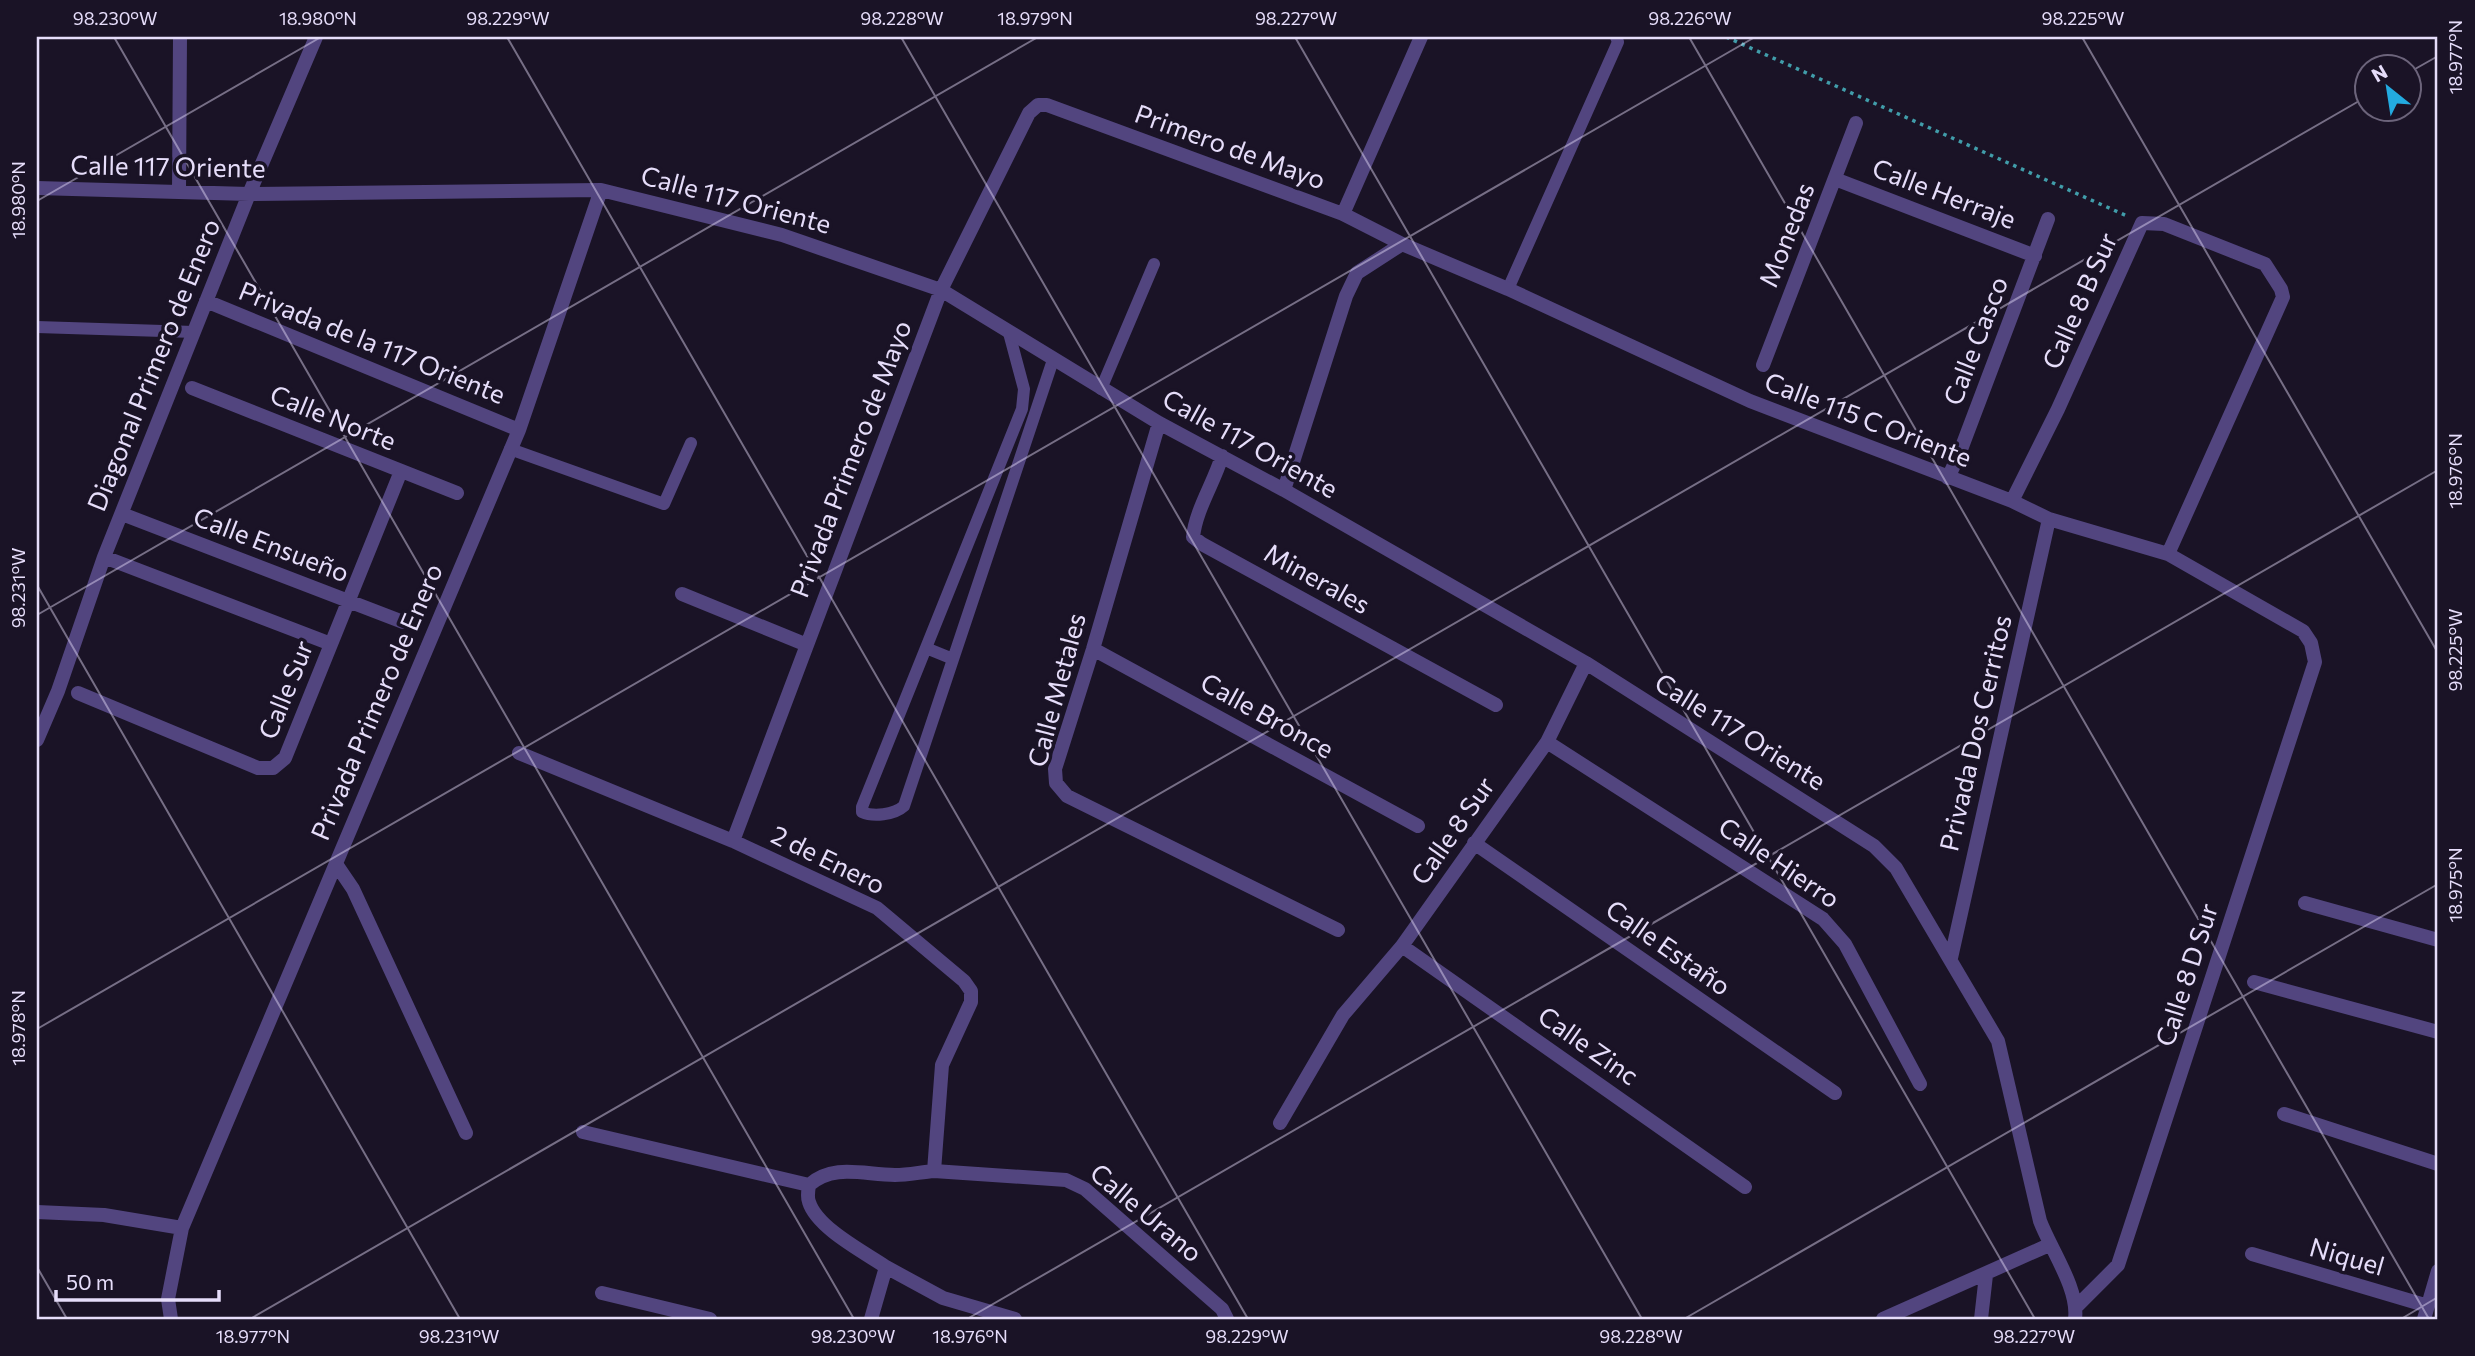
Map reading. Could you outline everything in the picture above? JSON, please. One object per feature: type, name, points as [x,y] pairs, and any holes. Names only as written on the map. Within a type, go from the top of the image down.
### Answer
[{"type":"street","points":[[179,191],[180,37]]},
{"type":"street","name":"Diagonal Primero de Enero","points":[[37,740],[58,691],[104,557],[249,194],[316,37]]},
{"type":"street","points":[[1343,214],[1421,37]]},
{"type":"street","name":"Primero de Mayo","points":[[1038,105],[1047,105],[1343,214],[1402,244]]},
{"type":"street","name":"Privada Primero de Mayo","points":[[733,841],[941,290],[1029,113],[1038,105]]},
{"type":"street","name":"Monedas","points":[[1763,365],[1856,123]]},
{"type":"street","name":"Calle Herraje","points":[[1835,179],[2035,256]]},
{"type":"street","name":"Calle 117 Oriente","points":[[37,188],[249,194],[601,190],[782,235],[941,290],[1159,424],[1284,490],[1586,663],[1874,846],[1896,868],[1998,1041],[2040,1221],[2065,1274],[2076,1313]]},
{"type":"street","name":"Privada Primero de Enero","points":[[171,1319],[168,1299],[182,1228],[519,430],[601,190]]},
{"type":"street","name":"Calle Casco","points":[[1948,478],[2048,219]]},
{"type":"street","name":"Calle 8 B Sur","points":[[2012,501],[2058,409],[2142,223],[2164,224],[2265,264],[2283,297],[2168,554]]},
{"type":"street","points":[[1284,490],[1346,296],[1357,272],[1402,244]]},
{"type":"street","name":"Calle 115 C Oriente","points":[[1402,244],[1508,289],[1750,401],[2012,501],[2049,519],[2168,554],[2303,631],[2311,643]]},
{"type":"street","name":"Privada de la 117 Oriente","points":[[206,301],[519,430]]},
{"type":"street","name":"Calle Norte","points":[[192,388],[457,493]]},
{"type":"street","name":"Calle Metales","points":[[1159,424],[1055,769],[1056,783],[1067,796],[1338,930]]},
{"type":"street","name":"Minerales","points":[[1222,456],[1194,524],[1193,537],[1496,705]]},
{"type":"street","name":"Calle Sur","points":[[78,693],[258,768],[273,768],[285,758],[401,471]]},
{"type":"street","name":"Calle Ensueño","points":[[122,514],[403,622]]},
{"type":"street","name":"Privada Dos Cerritos","points":[[1951,958],[2049,519]]},
{"type":"street","points":[[104,557],[331,644]]},
{"type":"street","points":[[682,594],[807,645]]},
{"type":"street","name":"Calle 8 D Sur","points":[[2076,1313],[2118,1265],[2315,662],[2311,643]]},
{"type":"street","name":"Calle Bronce","points":[[1093,649],[1418,826]]},
{"type":"street","name":"Calle 8 Sur","points":[[1280,1123],[1343,1015],[1402,946],[1547,742],[1586,663]]},
{"type":"street","name":"Calle Hierro","points":[[1547,742],[1823,919],[1835,930],[1920,1084]]},
{"type":"street","points":[[519,753],[733,841]]},
{"type":"street","name":"2 de Enero","points":[[733,841],[877,908],[964,981],[971,991],[971,1002],[943,1065],[934,1171]]},
{"type":"street","name":"Calle Estaño","points":[[1474,843],[1835,1093]]},
{"type":"street","points":[[335,864],[354,889],[466,1133]]},
{"type":"street","points":[[2305,903],[2438,940]]},
{"type":"street","name":"Calle Zinc","points":[[1402,946],[1745,1187]]},
{"type":"street","points":[[2254,982],[2438,1032]]},
{"type":"street","points":[[2284,1114],[2438,1164]]},
{"type":"street","points":[[583,1132],[809,1185]]},
{"type":"street","points":[[934,1171],[896,1175],[839,1171],[820,1176],[809,1185],[808,1200],[815,1215],[825,1225],[886,1268],[943,1298],[1015,1319]]},
{"type":"street","name":"Calle Urano","points":[[934,1171],[1066,1180],[1085,1189],[1222,1309],[1227,1319]]},
{"type":"street","points":[[37,1212],[104,1215],[182,1228]]},
{"type":"street","points":[[1882,1319],[2049,1245]]},
{"type":"street","name":"Niquel","points":[[2252,1254],[2426,1313]]},
{"type":"street","points":[[870,1319],[886,1268]]},
{"type":"street","points":[[2426,1313],[2438,1271]]},
{"type":"street","points":[[1981,1319],[1986,1275]]},
{"type":"street","points":[[602,1293],[710,1319]]},
{"type":"lane","points":[[1508,289],[1618,42],[1616,37]]},
{"type":"lane","points":[[1101,389],[1154,264]]},
{"type":"lane","points":[[37,327],[194,332]]},
{"type":"lane","points":[[1009,333],[1024,389],[1024,400],[862,807],[862,812],[866,814],[894,813],[904,806],[1053,360]]},
{"type":"lane","points":[[510,449],[664,504],[691,443]]},
{"type":"lane","points":[[980,514],[999,522]]},
{"type":"lane","points":[[926,649],[953,659]]},
{"type":"path","points":[[1726,37],[2142,223]]}]
